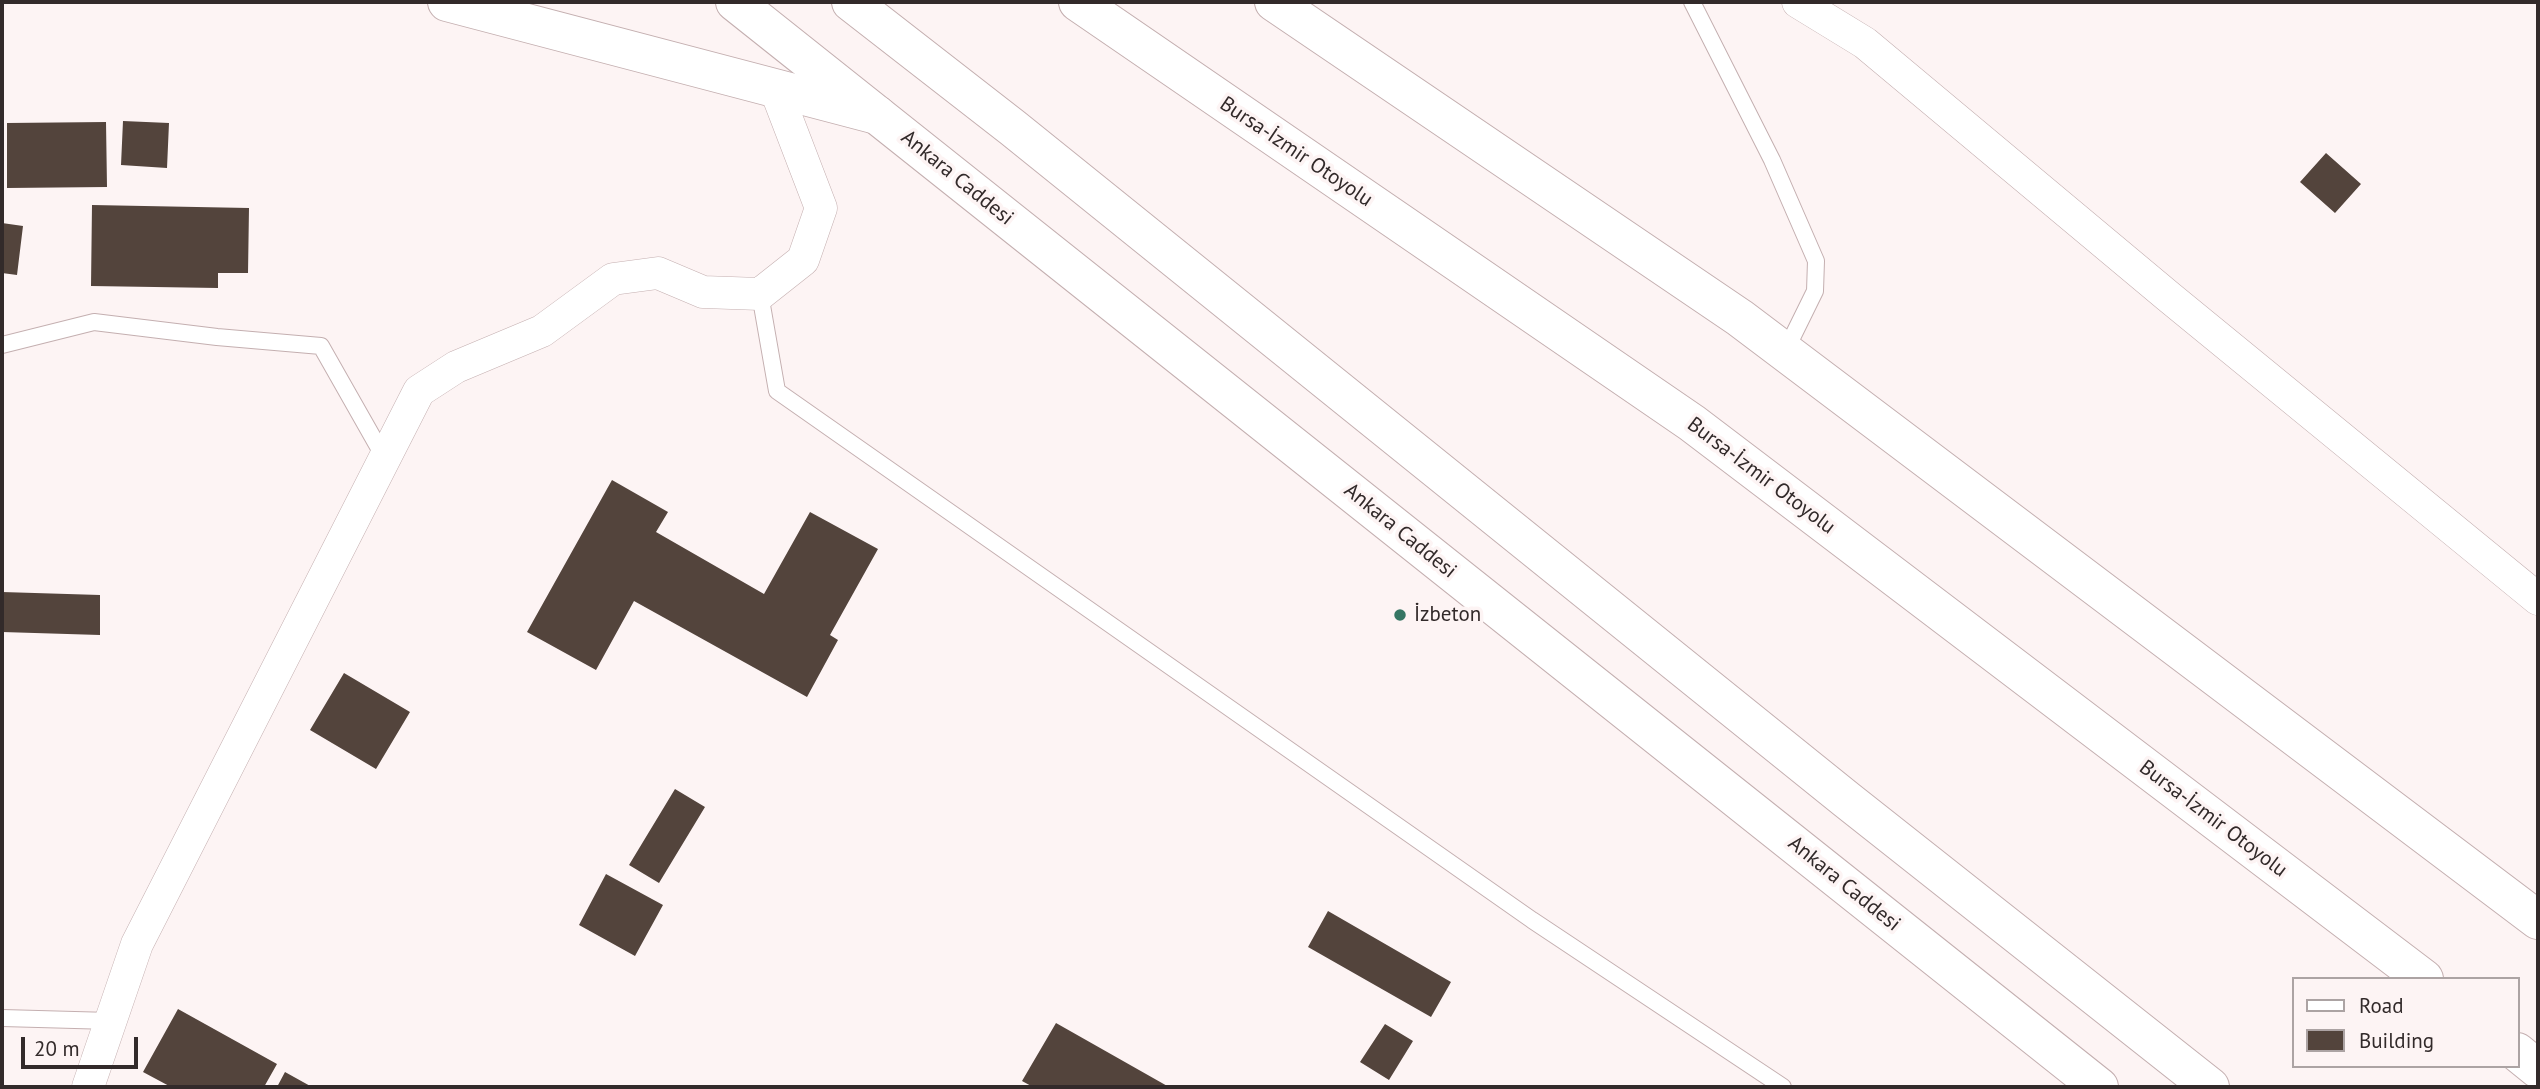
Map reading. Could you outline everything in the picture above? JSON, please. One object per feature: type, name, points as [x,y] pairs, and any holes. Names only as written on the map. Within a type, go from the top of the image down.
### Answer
[{"type":"main road","points":[[447,2],[877,115]]},
{"type":"main road","name":"Ankara Caddesi","points":[[735,2],[2099,1087]]},
{"type":"main road","points":[[851,2],[1013,128],[1847,800],[2210,1087]]},
{"type":"main road","name":"Bursa-İzmir Otoyolu","points":[[1078,2],[1692,424],[2421,977]]},
{"type":"main road","points":[[1274,2],[1740,318],[2538,920]]},
{"type":"main road","points":[[2519,1054],[2538,1069]]},
{"type":"street","points":[[1798,2],[1865,43],[2169,297],[2538,599]]},
{"type":"street","points":[[88,1087],[137,944],[419,391],[456,367],[542,331],[613,279],[658,273],[703,292],[760,294],[803,260],[821,208],[775,88]]},
{"type":"lane","points":[[1692,2],[1772,160],[1816,261],[1815,291],[1785,352]]},
{"type":"lane","points":[[760,294],[777,391],[1532,920],[1783,1087]]},
{"type":"lane","points":[[2,345],[94,322],[321,346],[384,457]]},
{"type":"lane","points":[[2,1018],[111,1021]]},
{"type":"building","points":[[123,121],[169,123],[167,168],[121,165]]},
{"type":"building","points":[[106,122],[107,187],[7,188],[7,123]]},
{"type":"building","points":[[2326,153],[2361,184],[2335,213],[2300,182]]},
{"type":"building","points":[[92,205],[249,208],[248,273],[218,273],[218,288],[91,286]]},
{"type":"building","points":[[2,223],[23,226],[17,275],[2,273]]},
{"type":"building","points":[[612,480],[668,512],[656,532],[764,594],[810,512],[878,549],[830,635],[838,640],[807,697],[634,601],[596,670],[527,632]]},
{"type":"building","points":[[2,592],[100,595],[100,635],[2,632]]},
{"type":"building","points":[[344,673],[410,712],[376,769],[310,730]]},
{"type":"building","points":[[675,789],[705,807],[659,883],[629,865]]},
{"type":"building","points":[[606,874],[663,905],[635,956],[579,925]]},
{"type":"building","points":[[1328,911],[1451,982],[1431,1017],[1308,947]]},
{"type":"building","points":[[178,1009],[277,1064],[264,1087],[171,1087],[143,1072]]},
{"type":"building","points":[[1056,1023],[1169,1087],[1033,1087],[1022,1081]]},
{"type":"building","points":[[1385,1024],[1413,1041],[1389,1080],[1360,1062]]},
{"type":"building","points":[[285,1072],[312,1087],[277,1087]]},
{"type":"place","name":"İzbeton","points":[[1400,615]]}]
